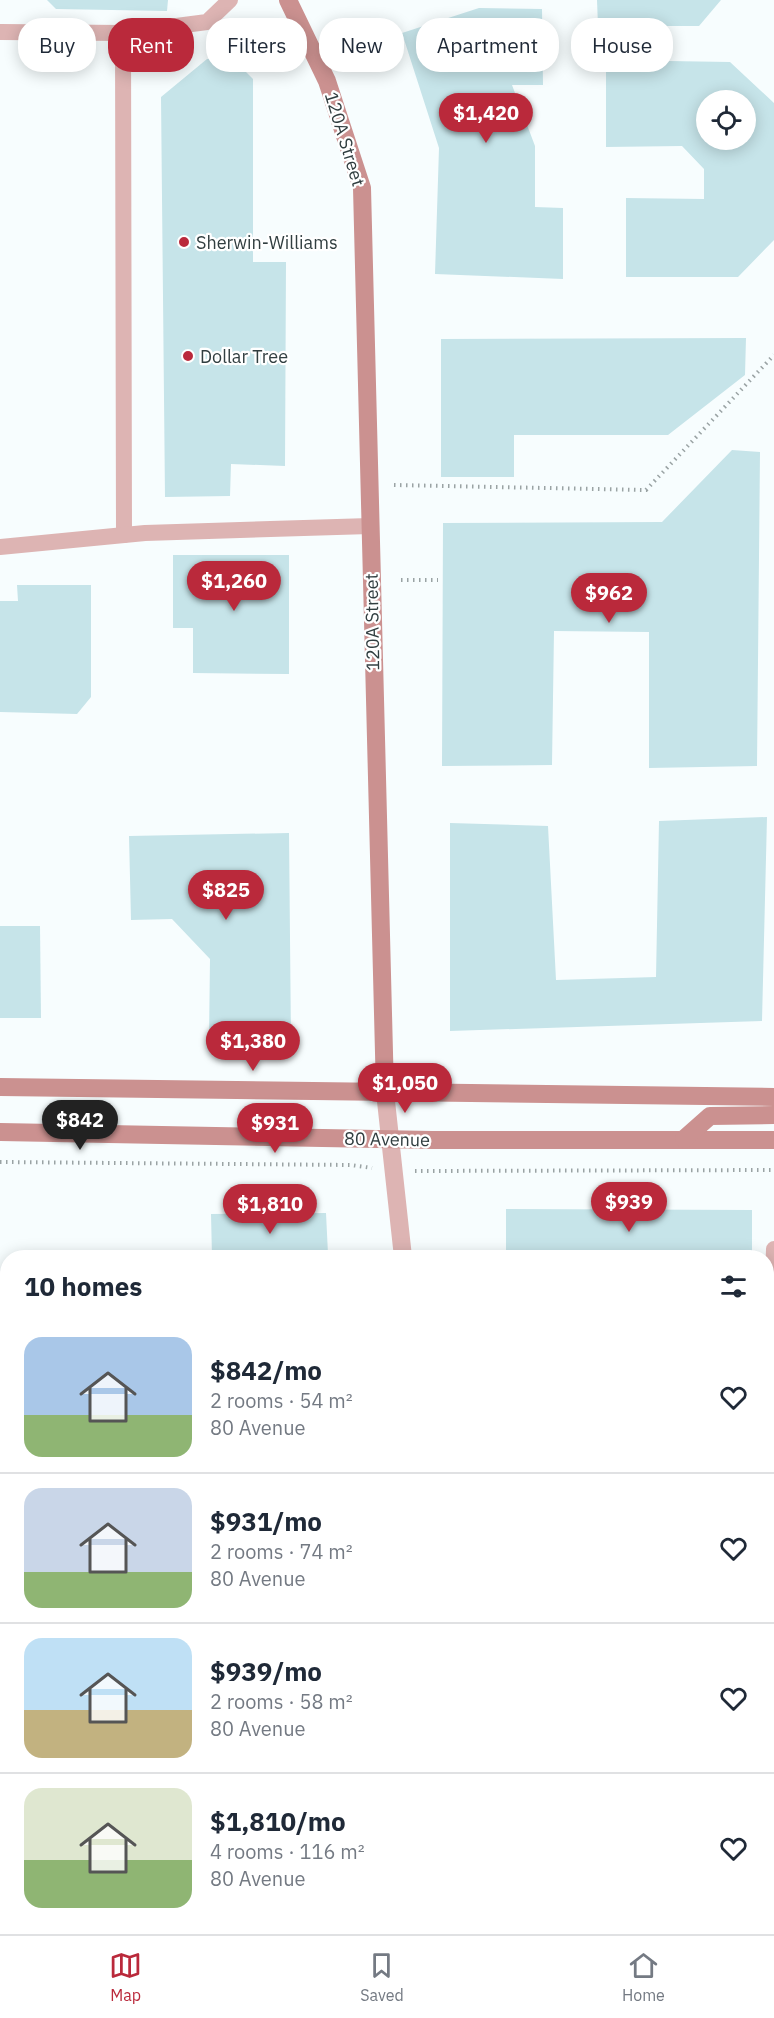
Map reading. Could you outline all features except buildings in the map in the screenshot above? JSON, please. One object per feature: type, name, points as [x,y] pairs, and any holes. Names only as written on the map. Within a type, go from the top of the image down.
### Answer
[{"type":"main road","name":"120A Street","points":[[288,0],[327,81],[362,188],[385,1092]]},
{"type":"main road","points":[[0,1087],[774,1097]]},
{"type":"main road","points":[[684,1139],[710,1116],[774,1115]]},
{"type":"main road","name":"80 Avenue","points":[[0,1132],[389,1139],[774,1140]]},
{"type":"street","name":"120A Street","points":[[385,1092],[402,1250]]},
{"type":"lane","points":[[194,24],[207,22],[230,0]]},
{"type":"lane","points":[[0,32],[108,33]]},
{"type":"lane","points":[[123,72],[124,535]]},
{"type":"lane","points":[[0,547],[124,535],[370,526]]},
{"type":"path","points":[[393,485],[646,490],[774,355]]},
{"type":"path","points":[[401,580],[438,580]]},
{"type":"path","points":[[0,1162],[362,1167]]},
{"type":"path","points":[[436,1172],[461,1169],[774,1170]]},
{"type":"place","name":"Sherwin-Williams","points":[[184,242]]},
{"type":"place","name":"Dollar Tree","points":[[188,356]]}]
